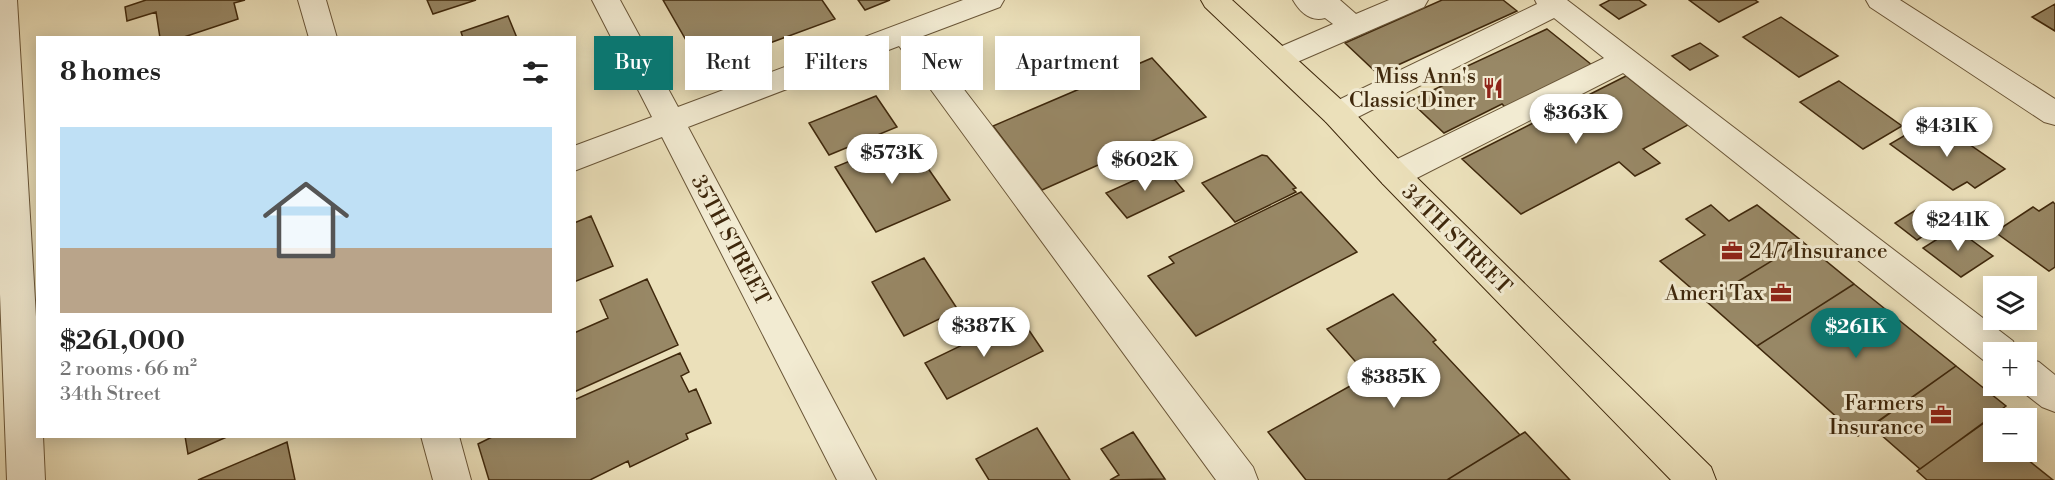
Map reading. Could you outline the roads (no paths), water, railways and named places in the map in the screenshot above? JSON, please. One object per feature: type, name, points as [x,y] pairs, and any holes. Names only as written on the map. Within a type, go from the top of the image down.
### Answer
[{"type":"main road","name":"34TH STREET","points":[[1215,0],[1337,114],[1394,175],[1697,480]]},
{"type":"street","points":[[3,0],[26,480]]},
{"type":"street","points":[[312,0],[322,36]]},
{"type":"street","name":"35TH STREET","points":[[606,0],[857,480]]},
{"type":"street","points":[[576,158],[990,0]]},
{"type":"street","points":[[1278,59],[1414,0]]},
{"type":"street","points":[[1880,0],[2055,114]]},
{"type":"street","points":[[1323,2],[1354,27]]},
{"type":"street","points":[[1337,114],[1553,3],[1987,342]]},
{"type":"street","points":[[905,33],[1239,480]]},
{"type":"street","points":[[1394,175],[1627,60]]},
{"type":"street","points":[[2037,382],[2055,396]]},
{"type":"street","points":[[441,438],[452,480]]},
{"type":"place","name":"Miss Ann's Classic Diner","points":[[1493,88]]},
{"type":"place","name":"24/7 Insurance","points":[[1732,251]]},
{"type":"place","name":"Ameri Tax","points":[[1781,293]]},
{"type":"place","name":"Farmers Insurance","points":[[1941,415]]}]
